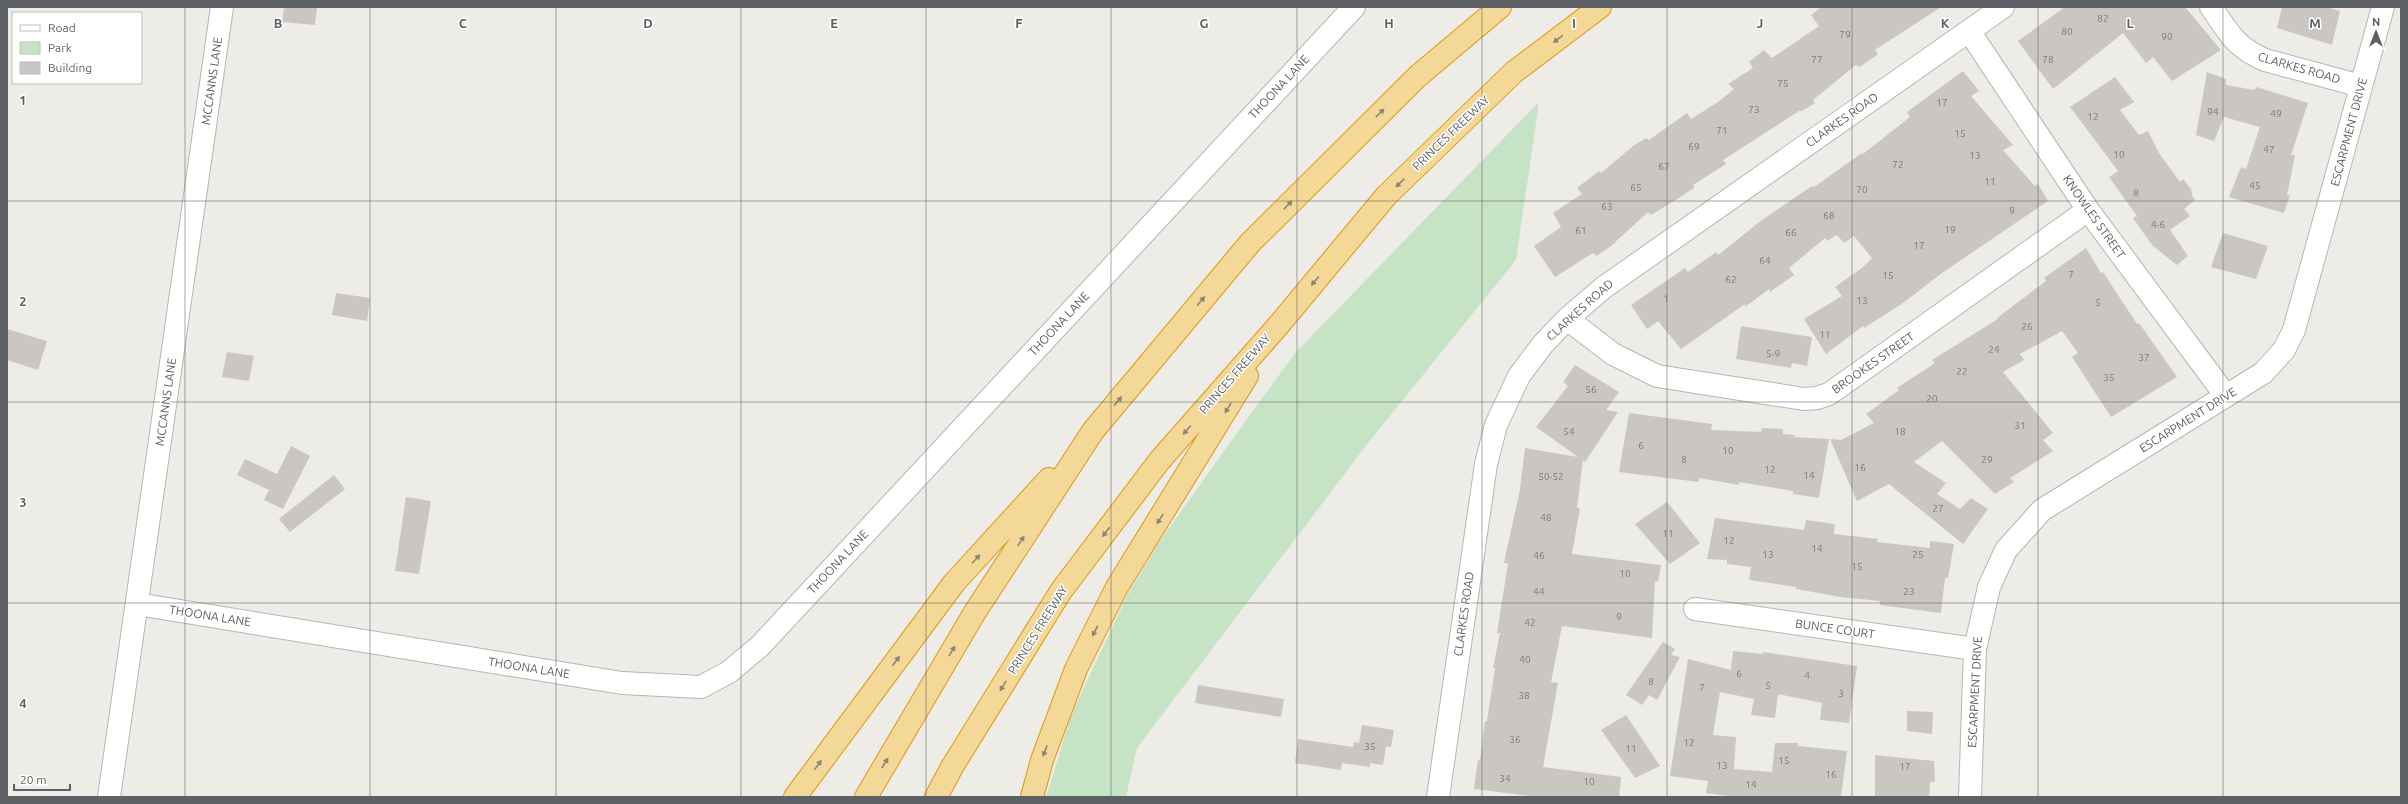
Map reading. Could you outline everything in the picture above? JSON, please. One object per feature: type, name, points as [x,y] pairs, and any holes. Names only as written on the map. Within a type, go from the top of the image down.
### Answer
[{"type":"highway","points":[[795,797],[954,583],[1093,431],[1250,243],[1418,76],[1500,7]]},
{"type":"highway","name":"PRINCES FREEWAY","points":[[936,797],[952,767],[1061,592],[1160,460],[1277,327],[1386,196],[1514,72],[1600,7]]},
{"type":"highway","points":[[1032,797],[1042,760],[1076,669],[1117,587],[1277,327]]},
{"type":"highway","points":[[866,797],[975,612],[1093,431]]},
{"type":"street","name":"MCCANNS LANE","points":[[110,797],[222,7]]},
{"type":"street","name":"THOONA LANE","points":[[137,604],[622,683],[701,687],[729,672],[760,646],[1354,7]]},
{"type":"street","name":"CLARKES ROAD","points":[[1438,797],[1486,464],[1496,425],[1519,376],[1543,344],[1567,319],[1603,288],[2004,7]]},
{"type":"street","name":"CLARKES ROAD","points":[[2211,7],[2236,44],[2250,54],[2265,60],[2361,86]]},
{"type":"street","name":"ESCARPMENT DRIVE","points":[[1970,797],[1975,649],[1989,587],[2006,550],[2042,510],[2263,373],[2284,350],[2294,330],[2383,7]]},
{"type":"street","name":"KNOWLES STREET","points":[[1969,31],[2088,210],[2226,396]]},
{"type":"street","name":"BROOKES STREET","points":[[1567,319],[1613,354],[1657,376],[1804,399],[1817,398],[1829,394],[2088,210]]},
{"type":"street","name":"BUNCE COURT","points":[[1695,609],[1975,649]]},
{"type":"green space","points":[[1539,102],[1516,260],[1368,443],[1137,748],[1126,797],[1046,797],[1072,713],[1127,596],[1158,544],[1226,448],[1295,353]]},
{"type":"building","points":[[284,7],[317,7],[315,25],[282,22]]},
{"type":"building","points":[[1821,7],[1941,7],[1875,50],[1878,54],[1860,67],[1856,65],[1813,100],[1815,103],[1802,111],[1799,111],[1723,160],[1726,164],[1693,185],[1695,187],[1651,215],[1648,212],[1611,246],[1597,256],[1593,253],[1555,277],[1534,246],[1561,227],[1553,213],[1582,194],[1577,188],[1599,171],[1601,173],[1633,146],[1646,138],[1649,140],[1687,113],[1691,119],[1718,102],[1734,89],[1728,84],[1753,68],[1749,62],[1764,50],[1772,58],[1819,26],[1811,15]]},
{"type":"building","points":[[2065,7],[2185,7],[2221,50],[2172,81],[2153,57],[2146,63],[2123,33],[2053,89],[2018,41]]},
{"type":"building","points":[[2282,7],[2327,7],[2340,11],[2332,45],[2277,28]]},
{"type":"building","points":[[1963,71],[1979,91],[1971,96],[2013,145],[2003,150],[2035,186],[2038,184],[2048,201],[1942,273],[1903,303],[1864,328],[1863,326],[1826,354],[1804,319],[1842,296],[1835,287],[1862,268],[1872,258],[1854,236],[1844,243],[1837,235],[1827,241],[1825,238],[1789,268],[1794,275],[1770,292],[1769,289],[1745,307],[1745,304],[1681,349],[1658,321],[1647,329],[1631,305],[1685,268],[1688,272],[1716,252],[1718,255],[1762,220],[1812,186],[1814,187],[1862,153],[1863,154],[1910,117],[1907,112]]},
{"type":"building","points":[[2207,72],[2226,79],[2226,85],[2255,90],[2256,87],[2308,103],[2291,155],[2295,155],[2287,195],[2290,195],[2284,213],[2229,197],[2241,167],[2246,169],[2260,127],[2224,117],[2214,141],[2196,135]]},
{"type":"building","points":[[2115,77],[2134,102],[2120,110],[2139,135],[2148,131],[2159,153],[2180,182],[2183,179],[2191,189],[2195,200],[2184,209],[2190,216],[2170,230],[2188,256],[2177,265],[2152,245],[2133,218],[2137,216],[2109,177],[2118,171],[2070,107]]},
{"type":"building","points":[[2223,233],[2268,246],[2256,279],[2211,267]]},
{"type":"building","points":[[2086,248],[2101,273],[2103,272],[2137,324],[2139,323],[2177,377],[2111,417],[2072,357],[2078,353],[2062,331],[2020,354],[2024,360],[2003,372],[2053,433],[2043,440],[2053,451],[2010,478],[2014,482],[1995,494],[1942,441],[1914,462],[1946,483],[1937,494],[1960,509],[1971,498],[1988,509],[1963,544],[1889,484],[1857,501],[1830,439],[1841,440],[1874,423],[1866,414],[1899,390],[1897,388],[1935,363],[1932,360],[1998,319],[1997,318],[2046,281],[2044,278]]},
{"type":"building","points":[[336,293],[370,298],[367,321],[332,315]]},
{"type":"building","points":[[1741,326],[1812,337],[1807,366],[1792,363],[1791,368],[1736,359]]},
{"type":"building","points":[[7,329],[47,341],[38,370],[7,360]]},
{"type":"building","points":[[227,352],[254,356],[249,381],[222,377]]},
{"type":"building","points":[[1575,365],[1619,392],[1606,410],[1618,412],[1585,462],[1583,460],[1577,508],[1580,508],[1572,554],[1661,565],[1658,581],[1655,581],[1652,638],[1562,626],[1551,682],[1558,683],[1543,767],[1621,777],[1619,797],[1537,797],[1474,789],[1478,760],[1480,760],[1485,721],[1487,721],[1495,668],[1493,668],[1500,633],[1497,633],[1508,563],[1504,563],[1520,489],[1525,448],[1578,457],[1536,427],[1568,386],[1563,382]]},
{"type":"building","points":[[1629,413],[1712,424],[1711,430],[1761,432],[1762,428],[1783,429],[1783,434],[1795,435],[1794,437],[1829,439],[1819,498],[1793,494],[1793,491],[1739,482],[1739,485],[1699,478],[1699,482],[1619,472]]},
{"type":"building","points":[[291,446],[310,456],[283,509],[264,500],[269,490],[237,475],[245,459],[277,474]]},
{"type":"building","points":[[334,475],[345,489],[290,532],[279,519]]},
{"type":"building","points":[[406,497],[431,501],[419,574],[395,571]]},
{"type":"building","points":[[1667,502],[1700,543],[1670,564],[1635,524]]},
{"type":"building","points":[[1715,518],[1804,530],[1806,520],[1835,524],[1834,534],[1878,539],[1877,542],[1930,548],[1930,541],[1954,544],[1948,578],[1945,578],[1941,613],[1880,605],[1880,601],[1840,597],[1796,589],[1796,587],[1749,580],[1751,567],[1727,564],[1727,560],[1707,559]]},
{"type":"building","points":[[1663,642],[1675,649],[1671,655],[1680,657],[1657,700],[1649,695],[1642,705],[1626,695]]},
{"type":"building","points":[[1733,651],[1763,654],[1763,652],[1857,666],[1849,723],[1820,720],[1822,703],[1778,694],[1775,718],[1751,715],[1754,699],[1720,692],[1713,735],[1736,737],[1734,769],[1772,772],[1775,743],[1798,743],[1798,746],[1847,751],[1841,797],[1736,797],[1706,793],[1708,781],[1670,776],[1688,659],[1731,670]]},
{"type":"building","points":[[1198,685],[1284,699],[1281,717],[1195,703]]},
{"type":"building","points":[[1907,711],[1933,712],[1932,734],[1907,731]]},
{"type":"building","points":[[1626,715],[1660,766],[1635,778],[1601,730]]},
{"type":"building","points":[[1362,725],[1394,730],[1391,747],[1386,746],[1383,765],[1370,763],[1370,767],[1342,763],[1341,770],[1295,763],[1298,739],[1353,747],[1354,742],[1359,743]]},
{"type":"building","points":[[1875,755],[1934,761],[1935,782],[1930,782],[1929,797],[1875,797]]}]
